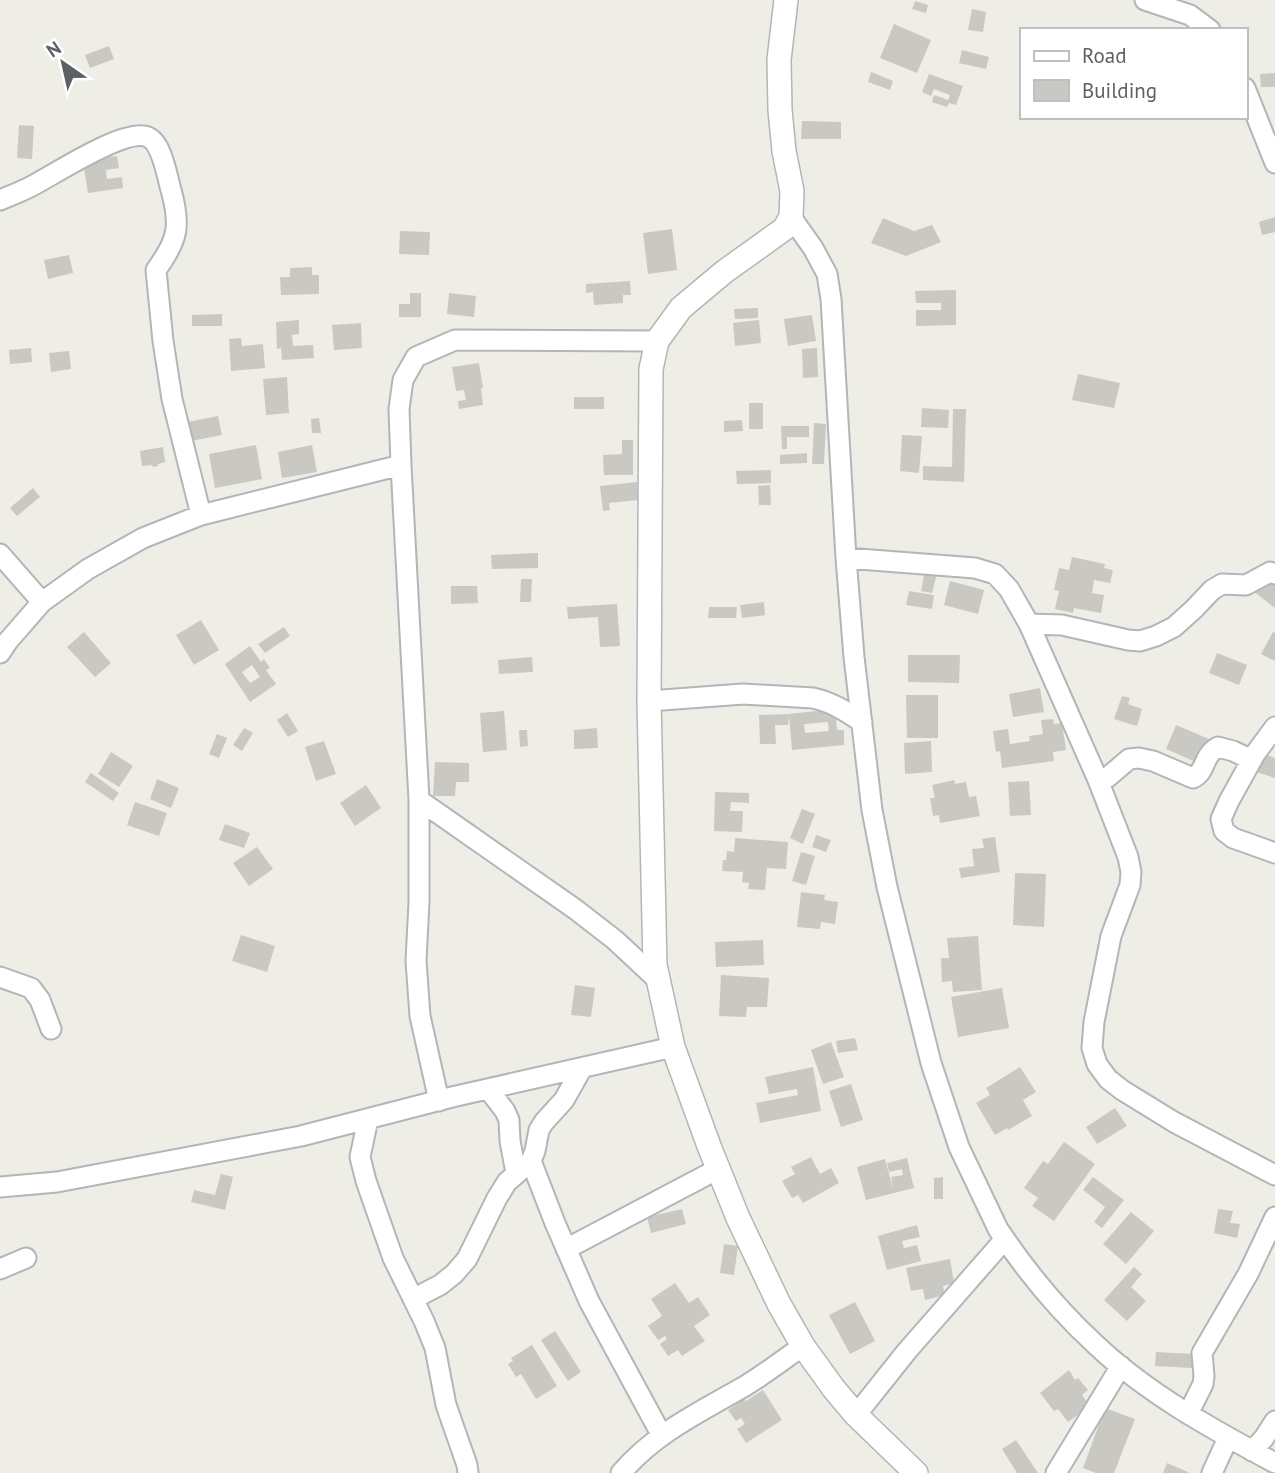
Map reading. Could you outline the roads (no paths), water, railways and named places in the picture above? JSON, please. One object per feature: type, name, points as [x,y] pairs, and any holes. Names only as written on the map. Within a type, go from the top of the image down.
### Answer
[{"type":"street","points":[[786,0],[779,60],[784,151],[792,191],[791,217],[784,229],[724,272],[681,308],[657,341],[651,369],[649,701],[655,965],[673,1047],[718,1170],[779,1304],[803,1346],[834,1389],[856,1415],[916,1473]]},
{"type":"street","points":[[1145,0],[1190,15],[1207,28]]},
{"type":"street","points":[[1247,93],[1275,163]]},
{"type":"street","points":[[0,200],[30,187],[79,158],[137,135],[149,137],[158,145],[176,209],[176,233],[171,250],[156,270],[163,341],[172,399],[201,515]]},
{"type":"street","points":[[791,217],[827,274],[831,299],[846,558],[854,657],[872,810],[887,887],[931,1063],[959,1147],[1005,1239],[1023,1265],[1096,1345],[1188,1414],[1275,1464]]},
{"type":"street","points":[[439,1101],[421,1016],[416,961],[419,800],[401,465],[399,409],[402,380],[416,357],[454,340],[657,341]]},
{"type":"street","points":[[0,653],[42,601],[88,569],[143,538],[201,515],[401,465]]},
{"type":"street","points":[[0,554],[42,601]]},
{"type":"street","points":[[846,558],[975,568],[995,574],[1009,589],[1029,624],[1098,780],[1128,857],[1131,872],[1130,885],[1111,936],[1100,990],[1092,1048],[1097,1064],[1108,1079],[1122,1090],[1174,1122],[1274,1172]]},
{"type":"street","points":[[1029,624],[1062,625],[1128,640],[1140,640],[1156,636],[1174,626],[1222,584],[1246,585],[1270,572],[1275,574]]},
{"type":"street","points":[[649,701],[743,694],[814,698],[835,705],[862,722]]},
{"type":"street","points":[[1275,727],[1252,760],[1221,819],[1224,831],[1233,838],[1275,853]]},
{"type":"street","points":[[1098,780],[1108,778],[1129,759],[1139,758],[1193,778],[1200,773],[1210,752],[1218,747],[1252,760]]},
{"type":"street","points":[[419,800],[575,909],[615,940],[659,981]]},
{"type":"street","points":[[0,977],[32,988],[40,1000],[51,1029]]},
{"type":"street","points":[[0,1187],[57,1182],[301,1136],[488,1089],[673,1047]]},
{"type":"street","points":[[413,1299],[447,1280],[467,1259],[497,1198],[507,1182],[535,1151],[539,1130],[564,1100],[582,1068]]},
{"type":"street","points":[[488,1089],[505,1111],[509,1120],[510,1141],[566,1249],[589,1301],[662,1436]]},
{"type":"street","points":[[368,1119],[360,1157],[366,1181],[393,1258],[435,1348],[446,1405],[468,1473]]},
{"type":"street","points":[[566,1249],[718,1170]]},
{"type":"street","points":[[1188,1414],[1205,1377],[1202,1353],[1248,1274],[1275,1217]]},
{"type":"street","points":[[856,1415],[907,1351],[1005,1239]]},
{"type":"street","points":[[0,1269],[26,1258]]},
{"type":"street","points":[[621,1473],[685,1419],[745,1385],[803,1346]]},
{"type":"street","points":[[1056,1473],[1121,1366]]},
{"type":"street","points":[[1252,1451],[1275,1421]]},
{"type":"street","points":[[1212,1473],[1228,1438]]}]
